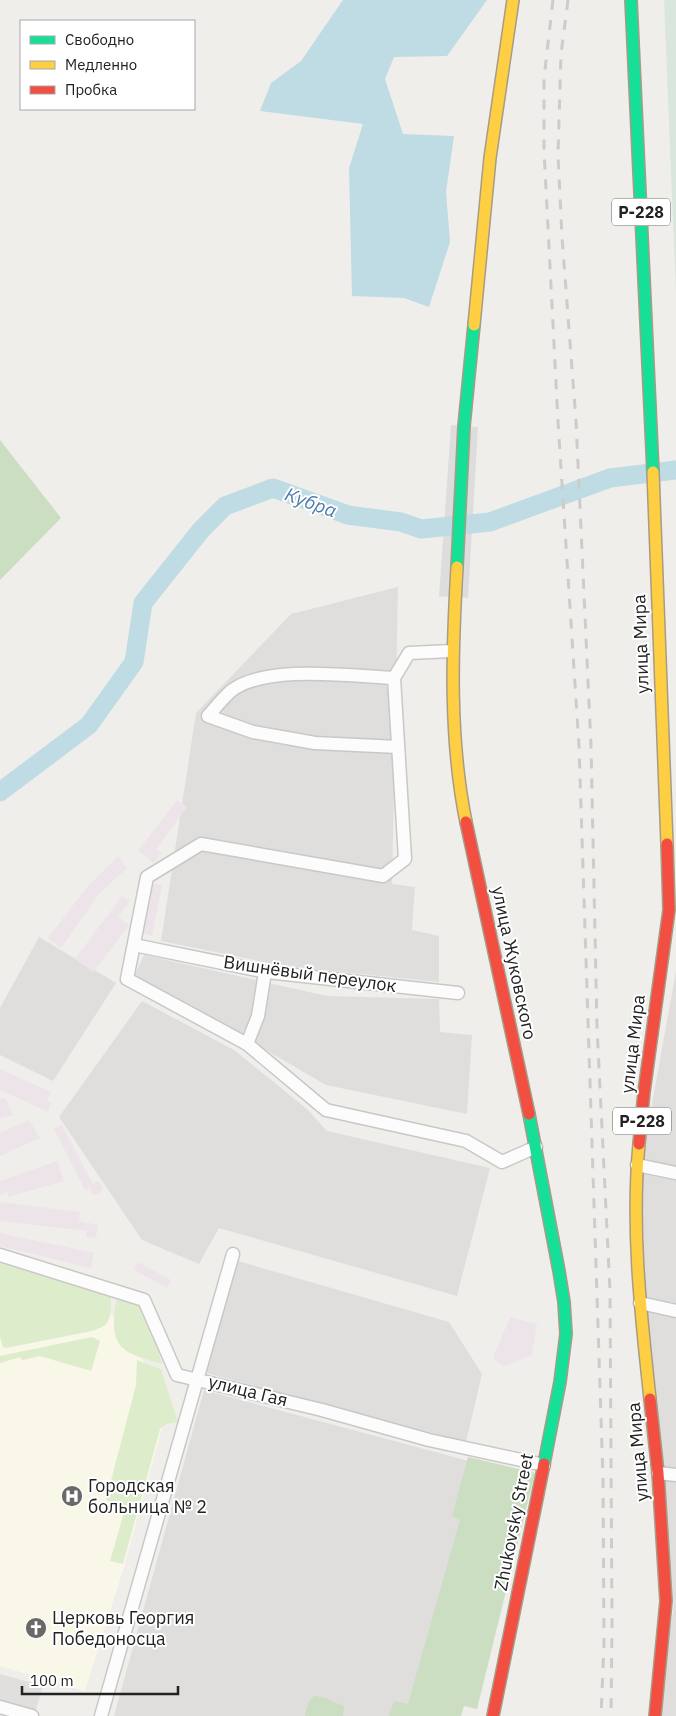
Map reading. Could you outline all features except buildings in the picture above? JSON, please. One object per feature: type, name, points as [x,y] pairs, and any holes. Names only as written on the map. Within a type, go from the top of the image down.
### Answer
[{"type":"main road","name":"улица Жуковского","points":[[513,0],[489,167],[464,426],[452,651],[454,728],[462,802],[536,1147]]},
{"type":"main road","name":"улица Мира","points":[[631,0],[672,911],[644,1092],[637,1165],[640,1304],[671,1602],[655,1716]]},
{"type":"main road","name":"Zhukovsky Street","points":[[492,1716],[544,1465],[560,1382],[566,1334],[559,1270],[536,1147]]},
{"type":"street","points":[[452,651],[409,653],[394,678],[405,859],[383,876],[201,844],[147,877],[127,979],[247,1044],[326,1110],[466,1141],[502,1162],[536,1147]]},
{"type":"street","points":[[394,678],[287,674],[253,679],[232,691],[208,716],[253,732],[315,743],[398,747]]},
{"type":"street","name":"Вишнёвый переулок","points":[[134,945],[265,972],[458,993]]},
{"type":"street","points":[[247,1044],[258,1016],[265,972]]},
{"type":"street","points":[[637,1165],[676,1173]]},
{"type":"street","points":[[101,1716],[233,1254]]},
{"type":"street","name":"улица Гая","points":[[0,1255],[144,1300],[178,1375],[197,1378],[322,1410],[429,1440],[544,1465]]},
{"type":"street","points":[[640,1304],[676,1311]]},
{"type":"street","points":[[658,1473],[676,1475]]},
{"type":"street","points":[[0,1707],[32,1716]]},
{"type":"shaded area","points":[[664,0],[676,0],[676,294]]},
{"type":"shaded area","points":[[398,587],[392,884],[415,887],[412,930],[439,936],[439,982],[284,966],[161,941],[196,713],[291,614]]},
{"type":"shaded area","points":[[177,800],[187,807],[156,849],[161,853],[154,863],[138,851]]},
{"type":"shaded area","points":[[118,856],[127,868],[99,894],[61,948],[48,938],[88,886]]},
{"type":"shaded area","points":[[151,883],[162,885],[152,936],[141,933]]},
{"type":"shaded area","points":[[122,896],[130,901],[118,917],[129,925],[93,972],[75,959]]},
{"type":"shaded area","points":[[39,937],[116,983],[53,1081],[0,1055],[0,1008]]},
{"type":"shaded area","points":[[144,955],[327,996],[439,999],[440,1032],[472,1035],[467,1114],[326,1085],[242,1036],[134,977]]},
{"type":"shaded area","points":[[676,971],[676,1716],[658,1716],[674,1604],[646,1306],[641,1165]]},
{"type":"shaded area","points":[[142,1001],[234,1050],[307,1109],[327,1131],[490,1168],[457,1296],[219,1228],[199,1264],[142,1240],[59,1117]]},
{"type":"shaded area","points":[[0,1069],[51,1092],[47,1101],[51,1103],[48,1112],[0,1090]]},
{"type":"shaded area","points":[[5,1098],[13,1115],[0,1118],[0,1099]]},
{"type":"shaded area","points":[[29,1120],[40,1138],[0,1156],[0,1133]]},
{"type":"shaded area","points":[[62,1125],[93,1184],[99,1181],[103,1190],[93,1196],[90,1188],[85,1190],[54,1129]]},
{"type":"shaded area","points":[[57,1161],[64,1181],[8,1197],[7,1192],[0,1195],[0,1181]]},
{"type":"shaded area","points":[[0,1202],[80,1212],[79,1221],[98,1225],[96,1238],[86,1237],[87,1231],[0,1221]]},
{"type":"shaded area","points":[[0,1233],[94,1253],[91,1268],[0,1246]]},
{"type":"shaded area","points":[[238,1261],[449,1322],[482,1374],[466,1442],[206,1373]]},
{"type":"shaded area","points":[[138,1262],[171,1280],[167,1288],[134,1270]]},
{"type":"shaded area","name":"Городская больница № 2","points":[[0,1282],[131,1321],[163,1425],[124,1567],[85,1691],[0,1666]]},
{"type":"shaded area","points":[[510,1317],[537,1324],[532,1355],[503,1367],[493,1358]]},
{"type":"shaded area","points":[[204,1390],[495,1468],[456,1716],[114,1716]]},
{"type":"shaded area","points":[[0,1674],[43,1686],[35,1713],[0,1703]]},
{"type":"green space","points":[[0,440],[61,518],[0,580]]},
{"type":"green space","points":[[0,1258],[110,1293],[111,1311],[109,1320],[103,1327],[92,1331],[6,1348],[3,1347],[0,1337]]},
{"type":"green space","points":[[124,1298],[139,1305],[153,1333],[162,1364],[136,1356],[122,1347],[118,1341],[114,1323],[115,1308],[117,1300]]},
{"type":"green space","points":[[92,1337],[100,1341],[91,1371],[40,1356],[22,1360],[20,1357],[0,1363],[0,1356]]},
{"type":"green space","points":[[137,1360],[161,1369],[178,1422],[166,1424],[160,1429],[123,1564],[110,1561],[125,1509],[106,1500],[136,1385]]},
{"type":"green space","points":[[468,1457],[535,1473],[477,1709],[464,1706],[461,1716],[389,1716],[394,1701],[408,1704],[460,1520],[452,1516]]},
{"type":"green space","points":[[314,1696],[326,1698],[344,1706],[343,1716],[305,1716],[308,1703]]},
{"type":"water","points":[[343,0],[487,0],[447,56],[394,57],[385,79],[403,134],[454,136],[446,192],[450,242],[429,307],[404,298],[352,296],[349,168],[363,124],[260,111],[271,83],[301,61]]},
{"type":"pier","points":[[451,425],[478,427],[468,598],[455,596],[439,597]]},
{"type":"waterway","name":"Кубра","points":[[0,792],[89,725],[134,662],[143,603],[201,530],[225,506],[273,488],[348,515],[401,522],[421,529],[490,522],[610,478],[676,470]]},
{"type":"railway","points":[[553,0],[544,78],[544,150],[558,422],[579,746],[603,1479],[604,1644],[601,1716]]},
{"type":"railway","points":[[568,0],[561,54],[558,155],[562,237],[576,421],[591,746],[597,1027],[610,1291],[611,1716]]},
{"type":"traffic: fast","points":[[631,0],[653,472]]},
{"type":"traffic: fast","points":[[457,567],[464,426],[474,325]]},
{"type":"traffic: fast","points":[[529,1114],[559,1271],[564,1302],[566,1334],[560,1382],[544,1464]]},
{"type":"traffic: slow","points":[[474,325],[490,158],[513,0]]},
{"type":"traffic: slow","points":[[653,472],[667,844]]},
{"type":"traffic: slow","points":[[457,567],[453,663],[454,727],[466,822]]},
{"type":"traffic: slow","points":[[639,1144],[636,1208],[638,1272],[650,1399]]},
{"type":"traffic: jam","points":[[466,822],[529,1114]]},
{"type":"traffic: jam","points":[[639,1144],[644,1092],[669,910],[667,844]]},
{"type":"traffic: jam","points":[[650,1399],[658,1473],[666,1601],[655,1716]]},
{"type":"traffic: jam","points":[[493,1716],[544,1464]]},
{"type":"place","name":"Городская больница № 2","points":[[72,1496]]},
{"type":"place","name":"Церковь Георгия Победоносца","points":[[36,1628]]}]
